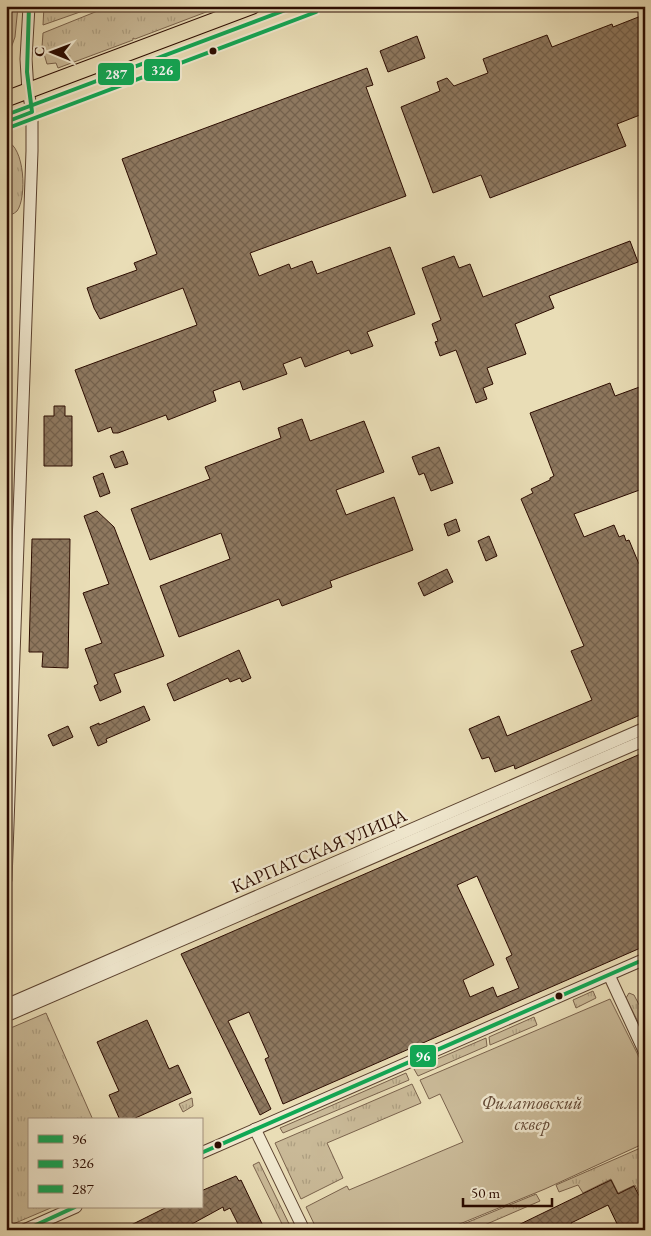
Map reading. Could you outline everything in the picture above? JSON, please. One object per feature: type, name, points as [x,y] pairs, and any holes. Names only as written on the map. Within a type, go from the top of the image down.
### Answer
[{"type":"main road","points":[[6,99],[253,6]]},
{"type":"main road","points":[[6,122],[314,6]]},
{"type":"street","points":[[6,880],[32,112],[28,91],[26,59],[29,6]]},
{"type":"street","name":"КАРПАТСКАЯ УЛИЦА","points":[[7,1013],[645,728]]},
{"type":"street","name":"КАРПАТСКАЯ УЛИЦА","points":[[7,1013],[645,740]]},
{"type":"street","points":[[202,1152],[645,959]]},
{"type":"street","points":[[608,975],[645,1053]]},
{"type":"street","points":[[255,1129],[304,1230]]},
{"type":"street","points":[[24,1230],[74,1208]]},
{"type":"green space","points":[[6,6],[18,6],[15,37],[6,62]]},
{"type":"green space","points":[[44,6],[97,6],[43,25]]},
{"type":"green space","points":[[110,6],[222,6],[135,39],[133,38],[133,40],[58,68],[56,63],[47,64],[42,47],[43,33]]},
{"type":"green space","points":[[6,141],[17,152],[23,184],[17,211],[6,217]]},
{"type":"green space","points":[[6,459],[11,462],[6,594]]},
{"type":"green space","points":[[593,991],[596,998],[576,1008],[573,1000]]},
{"type":"green space","points":[[629,993],[634,995],[645,1016],[645,1036],[626,998]]},
{"type":"green space","name":"Филатовский сквер","points":[[610,999],[645,1069],[645,1143],[545,1189],[445,1230],[317,1230],[306,1207],[347,1186],[349,1190],[463,1142],[440,1094],[429,1099],[420,1080]]},
{"type":"green space","points":[[46,1013],[92,1118],[28,1118],[28,1208],[51,1208],[6,1227],[6,1030]]},
{"type":"green space","points":[[534,1017],[537,1025],[490,1045],[489,1037]]},
{"type":"green space","points":[[486,1038],[487,1046],[418,1076],[414,1069]]},
{"type":"green space","points":[[406,1073],[409,1080],[283,1133],[280,1128]]},
{"type":"green space","points":[[412,1084],[421,1103],[327,1143],[343,1178],[301,1199],[275,1143]]},
{"type":"green space","points":[[192,1098],[193,1106],[183,1112],[179,1104]]},
{"type":"green space","points":[[645,1146],[645,1205],[635,1185],[618,1193],[611,1179],[583,1193],[578,1185],[559,1192],[556,1185]]},
{"type":"green space","points":[[259,1162],[292,1230],[285,1230],[253,1165]]},
{"type":"green space","points":[[536,1194],[540,1201],[473,1230],[449,1230]]},
{"type":"building","points":[[641,16],[645,27],[645,113],[617,124],[626,146],[490,198],[481,175],[433,193],[401,107],[440,91],[437,82],[447,78],[454,86],[488,73],[483,59],[547,35],[552,47],[612,24],[613,27]]},
{"type":"building","points":[[417,36],[425,58],[388,72],[380,51]]},
{"type":"building","points":[[367,68],[373,85],[366,87],[406,196],[250,253],[259,276],[289,264],[291,269],[312,261],[317,274],[390,247],[415,314],[367,332],[373,346],[351,354],[349,350],[305,367],[301,357],[283,364],[287,374],[243,390],[240,381],[213,391],[216,401],[168,420],[166,415],[118,433],[113,433],[111,427],[98,432],[75,370],[197,325],[183,288],[100,319],[94,308],[87,288],[137,270],[134,263],[157,254],[122,159]]},
{"type":"building","points":[[630,241],[638,262],[549,296],[554,308],[515,324],[526,354],[487,368],[493,384],[483,388],[487,399],[476,403],[456,350],[440,356],[435,342],[438,341],[432,324],[441,320],[422,268],[454,256],[459,268],[470,264],[483,297]]},
{"type":"building","points":[[610,383],[615,396],[645,385],[645,488],[574,514],[584,537],[614,525],[619,537],[624,535],[626,541],[629,540],[639,564],[642,563],[645,570],[645,582],[640,584],[645,595],[645,713],[515,769],[514,765],[495,772],[489,757],[482,759],[469,729],[499,716],[507,736],[592,700],[571,651],[584,646],[521,499],[533,493],[531,489],[550,480],[554,476],[530,413]]},
{"type":"building","points":[[54,406],[65,406],[65,416],[72,416],[72,466],[44,466],[44,416],[54,416]]},
{"type":"building","points":[[302,419],[310,441],[364,421],[384,472],[336,490],[346,515],[394,497],[413,550],[330,581],[332,587],[282,606],[279,599],[179,637],[160,586],[230,559],[221,533],[150,560],[131,509],[210,479],[205,467],[281,438],[278,428]]},
{"type":"building","points":[[439,447],[453,483],[431,491],[424,473],[419,475],[412,457]]},
{"type":"building","points":[[123,451],[128,464],[115,468],[110,456]]},
{"type":"building","points":[[103,473],[110,493],[100,497],[93,477]]},
{"type":"building","points":[[97,511],[114,527],[164,656],[114,674],[121,692],[100,701],[94,686],[98,684],[85,649],[102,643],[83,593],[109,584],[84,516]]},
{"type":"building","points":[[456,519],[460,531],[448,536],[444,524]]},
{"type":"building","points":[[489,536],[497,556],[486,561],[478,541]]},
{"type":"building","points":[[32,539],[70,539],[68,668],[42,667],[43,652],[29,652]]},
{"type":"building","points":[[447,569],[453,582],[424,596],[418,583]]},
{"type":"building","points":[[239,650],[251,678],[242,682],[240,678],[230,682],[228,678],[174,701],[167,684]]},
{"type":"building","points":[[144,706],[150,720],[106,739],[107,742],[98,746],[90,727]]},
{"type":"building","points":[[68,726],[73,737],[53,746],[48,735]]},
{"type":"building","points":[[645,752],[645,946],[283,1104],[265,1059],[269,1057],[249,1012],[228,1021],[271,1109],[260,1115],[181,954]],"holes":[[[477,876],[512,955],[506,958],[519,988],[497,997],[493,987],[470,997],[463,980],[494,965],[457,885]]]},
{"type":"building","points":[[147,1020],[169,1069],[178,1065],[191,1093],[135,1118],[119,1118],[109,1095],[119,1091],[97,1042]]},
{"type":"building","points":[[236,1176],[239,1181],[241,1180],[265,1230],[241,1230],[230,1208],[224,1211],[223,1207],[181,1230],[121,1230],[165,1208],[202,1208],[202,1191]]},
{"type":"building","points":[[611,1180],[618,1194],[634,1186],[645,1207],[645,1230],[620,1230],[608,1205],[571,1223],[574,1230],[508,1230]]},
{"type":"transit line","name":"96","points":[[6,122],[32,112],[27,72],[29,6]]},
{"type":"transit line","name":"287","points":[[6,115],[296,6]]},
{"type":"transit line","name":"326","points":[[8,128],[316,12]]},
{"type":"transit line","name":"96","points":[[202,1153],[645,959]]},
{"type":"transit line","name":"96","points":[[25,1230],[73,1208]]}]
